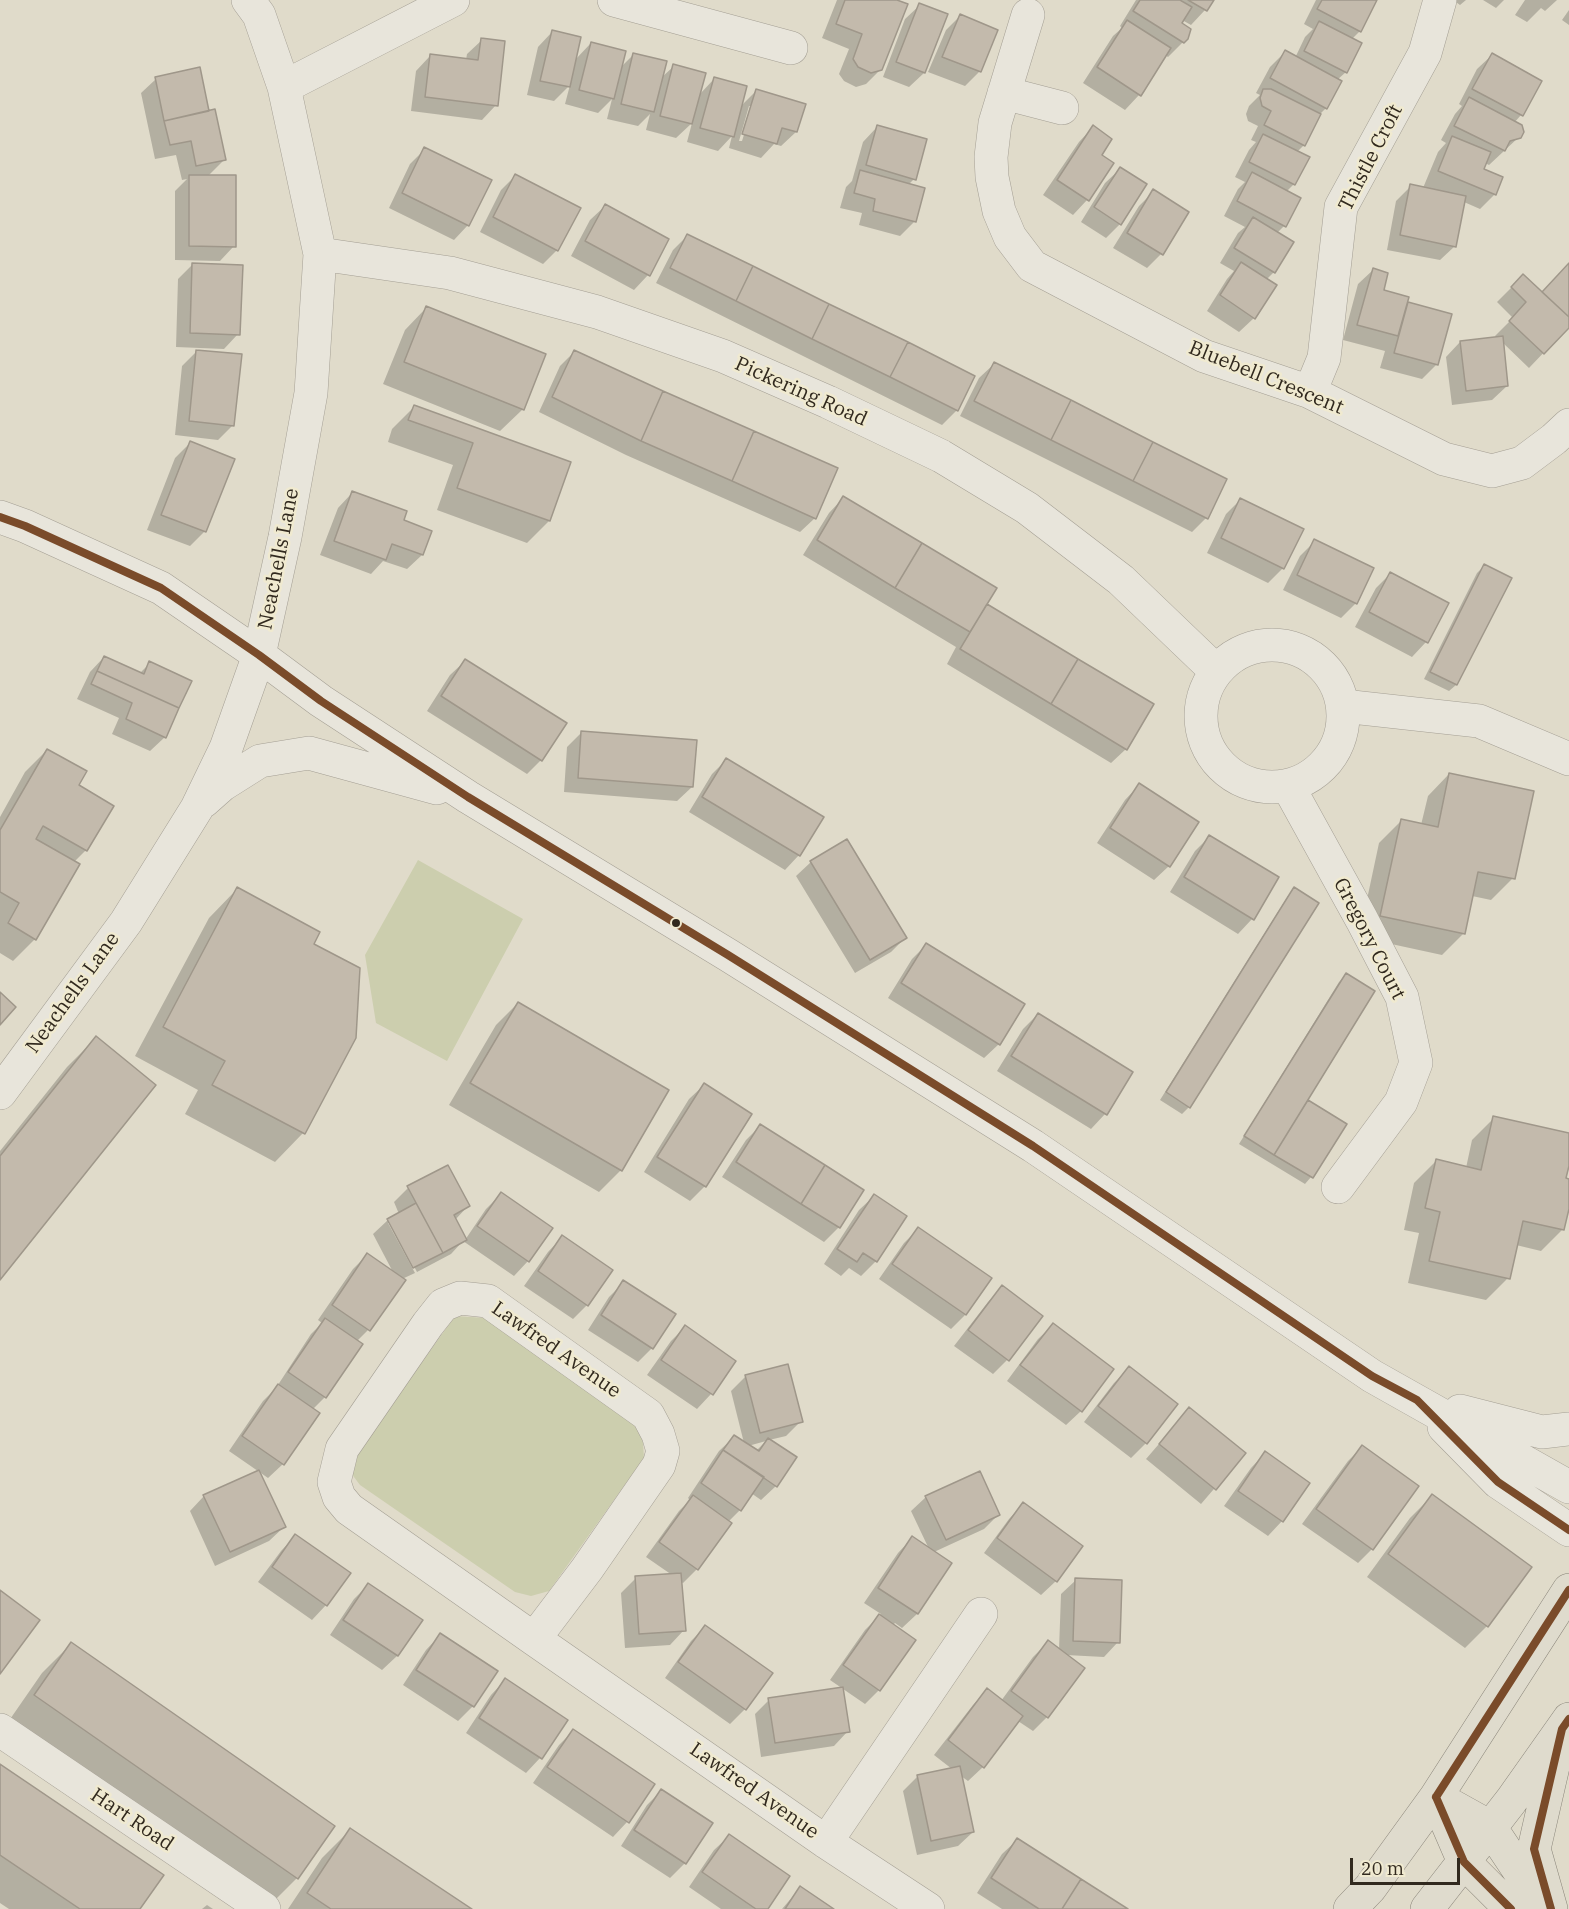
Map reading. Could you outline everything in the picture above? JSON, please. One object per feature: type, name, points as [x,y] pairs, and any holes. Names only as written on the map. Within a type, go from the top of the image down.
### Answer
[{"type":"main road","points":[[1350,1909],[1370,1888],[1436,1797],[1569,1590]]},
{"type":"main road","points":[[1427,1909],[1565,1724]]},
{"type":"main road","points":[[1551,1909],[1534,1849],[1565,1724]]},
{"type":"main road","points":[[1436,1797],[1490,1827],[1545,1909]]},
{"type":"main road","points":[[1436,1797],[1464,1862],[1511,1909]]},
{"type":"street","name":"Neachells Lane","points":[[0,1093],[126,922],[197,808],[226,748],[260,655],[285,537],[311,393],[320,254],[284,87],[259,15],[248,0]]},
{"type":"street","points":[[284,87],[453,0]]},
{"type":"street","points":[[614,0],[681,9],[791,48]]},
{"type":"street","name":"Thistle Croft","points":[[1310,392],[1324,357],[1341,207],[1425,53],[1440,0]]},
{"type":"street","name":"Bluebell Crescent","points":[[1028,15],[995,123],[991,157],[992,177],[999,211],[1010,237],[1032,266],[1203,356],[1310,392],[1444,459],[1492,471],[1522,463],[1569,425]]},
{"type":"street","points":[[1004,93],[1062,108]]},
{"type":"street","name":"Pickering Road","points":[[320,254],[450,273],[597,312],[723,356],[828,402],[940,456],[1026,508],[1121,580],[1215,670]]},
{"type":"street","points":[[0,517],[25,526],[161,588],[260,655],[321,701],[468,797],[728,955],[1033,1146],[1372,1376],[1569,1487]]},
{"type":"street","points":[[1267,645],[1288,646],[1308,654],[1324,668],[1336,685],[1342,706],[1343,727],[1336,748],[1324,765],[1307,778],[1287,786],[1263,788],[1239,780],[1220,766],[1206,745],[1200,722],[1202,697],[1215,670],[1228,659],[1246,649],[1267,645]]},
{"type":"street","points":[[1342,706],[1479,721],[1569,759]]},
{"type":"street","points":[[197,808],[222,784],[260,761],[309,753],[468,797]]},
{"type":"street","name":"Gregory Court","points":[[1287,786],[1402,997],[1416,1063],[1401,1102],[1338,1187]]},
{"type":"street","name":"Lawfred Avenue","points":[[534,1639],[587,1569],[658,1465],[663,1451],[658,1434],[648,1415],[488,1300],[460,1298],[443,1305],[342,1449],[334,1482],[339,1497],[349,1509],[534,1639],[826,1842],[928,1909]]},
{"type":"street","points":[[1417,1400],[1542,1432],[1569,1429]]},
{"type":"street","points":[[1417,1400],[1498,1482],[1569,1530]]},
{"type":"street","name":"Lawfred Avenue","points":[[826,1842],[981,1614]]},
{"type":"street","name":"Hart Road","points":[[0,1730],[264,1909]]},
{"type":"green space","points":[[418,860],[523,919],[447,1061],[376,1023],[365,955]]},
{"type":"green space","points":[[455,1316],[485,1318],[642,1429],[644,1458],[549,1591],[531,1596],[515,1592],[360,1485],[351,1473],[359,1450]]},
{"type":"building","points":[[845,0],[897,0],[908,4],[882,70],[871,73],[858,67],[853,59],[862,34],[836,24]]},
{"type":"building","points":[[1140,0],[1180,0],[1192,7],[1182,23],[1191,29],[1188,39],[1184,43],[1133,11]]},
{"type":"building","points":[[1188,0],[1214,0],[1207,11]]},
{"type":"building","points":[[1322,0],[1377,0],[1361,32],[1317,9]]},
{"type":"building","points":[[919,3],[948,14],[925,73],[896,62]]},
{"type":"building","points":[[960,14],[998,30],[981,72],[942,57]]},
{"type":"building","points":[[1127,20],[1171,48],[1141,96],[1097,67]]},
{"type":"building","points":[[1319,21],[1362,43],[1347,73],[1304,51]]},
{"type":"building","points":[[552,30],[581,37],[570,87],[540,81]]},
{"type":"building","points":[[481,38],[505,41],[498,106],[425,97],[430,54],[478,60]]},
{"type":"building","points":[[591,42],[626,51],[614,99],[579,90]]},
{"type":"building","points":[[1285,50],[1342,81],[1327,109],[1270,78]]},
{"type":"building","points":[[633,53],[667,61],[654,112],[621,104]]},
{"type":"building","points":[[1492,53],[1542,81],[1523,116],[1472,89]]},
{"type":"building","points":[[673,64],[706,73],[692,124],[660,116]]},
{"type":"building","points":[[200,67],[209,111],[164,121],[155,77]]},
{"type":"building","points":[[714,77],[747,86],[734,137],[700,128]]},
{"type":"building","points":[[756,89],[806,104],[797,132],[782,128],[777,144],[742,134]]},
{"type":"building","points":[[1263,89],[1271,89],[1321,114],[1305,146],[1264,125],[1271,111],[1262,106],[1260,98]]},
{"type":"building","points":[[1469,97],[1522,125],[1524,132],[1521,138],[1510,141],[1505,151],[1454,126]]},
{"type":"building","points":[[215,109],[226,160],[196,166],[191,141],[170,145],[164,121]]},
{"type":"building","points":[[877,125],[927,139],[916,180],[866,165]]},
{"type":"building","points":[[1093,125],[1112,139],[1102,155],[1114,163],[1089,201],[1057,180]]},
{"type":"building","points":[[1263,134],[1310,157],[1295,185],[1249,162]]},
{"type":"building","points":[[1452,136],[1491,152],[1484,169],[1503,177],[1496,195],[1438,171]]},
{"type":"building","points":[[424,147],[492,180],[469,226],[402,193]]},
{"type":"building","points":[[1120,167],[1147,184],[1121,225],[1094,207]]},
{"type":"building","points":[[860,170],[925,188],[916,222],[873,211],[875,199],[854,193]]},
{"type":"building","points":[[1252,172],[1301,198],[1286,227],[1237,201]]},
{"type":"building","points":[[515,174],[581,208],[558,251],[493,217]]},
{"type":"building","points":[[189,175],[236,175],[236,247],[189,246]]},
{"type":"building","points":[[1410,184],[1466,196],[1456,247],[1400,235]]},
{"type":"building","points":[[1153,189],[1189,212],[1163,255],[1127,233]]},
{"type":"building","points":[[605,204],[669,239],[650,276],[585,241]]},
{"type":"building","points":[[1253,217],[1294,242],[1275,273],[1234,248]]},
{"type":"building","points":[[687,234],[753,266],[736,301],[670,268]]},
{"type":"building","points":[[1241,262],[1277,285],[1255,319],[1220,295]]},
{"type":"building","points":[[192,263],[243,265],[240,335],[190,333]]},
{"type":"building","points":[[1569,263],[1569,317],[1542,292]]},
{"type":"building","points":[[753,266],[829,304],[812,339],[736,301]]},
{"type":"building","points":[[1373,268],[1388,273],[1384,290],[1409,297],[1398,336],[1357,325]]},
{"type":"building","points":[[1523,274],[1569,317],[1569,328],[1544,354],[1509,321],[1526,302],[1511,287]]},
{"type":"building","points":[[1408,302],[1452,314],[1438,365],[1394,353]]},
{"type":"building","points":[[829,304],[908,342],[890,377],[812,339]]},
{"type":"building","points":[[426,306],[546,354],[524,410],[404,362]]},
{"type":"building","points":[[1503,336],[1508,386],[1466,391],[1460,341]]},
{"type":"building","points":[[908,342],[975,376],[958,411],[890,377]]},
{"type":"building","points":[[196,350],[242,354],[234,426],[189,421]]},
{"type":"building","points":[[574,350],[663,391],[641,441],[552,397]]},
{"type":"building","points":[[994,362],[1071,400],[1051,440],[974,401]]},
{"type":"building","points":[[663,391],[754,431],[732,481],[641,441]]},
{"type":"building","points":[[1071,400],[1153,442],[1133,481],[1051,440]]},
{"type":"building","points":[[414,405],[571,462],[550,521],[457,488],[473,443],[408,420]]},
{"type":"building","points":[[754,431],[838,468],[816,519],[732,481]]},
{"type":"building","points":[[190,441],[235,459],[206,532],[161,515]]},
{"type":"building","points":[[1153,442],[1227,479],[1208,519],[1133,481]]},
{"type":"building","points":[[352,491],[407,511],[404,520],[432,531],[423,555],[392,544],[386,560],[334,541]]},
{"type":"building","points":[[843,496],[922,543],[895,588],[817,540]]},
{"type":"building","points":[[1240,498],[1304,529],[1284,569],[1221,538]]},
{"type":"building","points":[[1314,539],[1374,568],[1357,604],[1297,575]]},
{"type":"building","points":[[922,543],[997,588],[970,632],[895,588]]},
{"type":"building","points":[[1484,564],[1512,578],[1457,685],[1430,672]]},
{"type":"building","points":[[1390,572],[1449,603],[1428,643],[1369,612]]},
{"type":"building","points":[[987,604],[1078,659],[1051,704],[960,649]]},
{"type":"building","points":[[104,656],[144,674],[149,661],[192,681],[179,708],[97,671]]},
{"type":"building","points":[[465,659],[567,723],[542,761],[441,696]]},
{"type":"building","points":[[1078,659],[1154,704],[1127,750],[1051,704]]},
{"type":"building","points":[[97,671],[179,708],[166,738],[126,719],[132,703],[91,684]]},
{"type":"building","points":[[581,731],[697,740],[693,787],[578,778]]},
{"type":"building","points":[[47,749],[87,771],[79,785],[114,806],[87,851],[43,826],[36,839],[80,864],[36,940],[8,923],[19,903],[0,892],[0,830]]},
{"type":"building","points":[[726,758],[824,817],[800,856],[702,797]]},
{"type":"building","points":[[1449,773],[1534,791],[1515,879],[1478,872],[1465,934],[1380,916],[1401,819],[1438,827]]},
{"type":"building","points":[[1139,783],[1199,822],[1170,867],[1110,828]]},
{"type":"building","points":[[1209,835],[1279,877],[1254,920],[1184,877]]},
{"type":"building","points":[[847,839],[907,938],[870,960],[810,861]]},
{"type":"building","points":[[237,887],[320,932],[314,944],[360,968],[356,1038],[305,1134],[212,1085],[225,1061],[163,1027]]},
{"type":"building","points":[[1294,887],[1319,903],[1190,1108],[1166,1092]]},
{"type":"building","points":[[926,943],[1025,1004],[1000,1045],[901,983]]},
{"type":"building","points":[[1346,973],[1375,991],[1274,1155],[1244,1136]]},
{"type":"building","points":[[0,992],[16,1007],[0,1025]]},
{"type":"building","points":[[518,1002],[669,1090],[622,1171],[470,1083]]},
{"type":"building","points":[[1038,1013],[1133,1072],[1107,1115],[1011,1056]]},
{"type":"building","points":[[96,1036],[156,1085],[0,1280],[0,1156]]},
{"type":"building","points":[[704,1083],[752,1114],[706,1187],[657,1157]]},
{"type":"building","points":[[1308,1100],[1347,1124],[1313,1178],[1274,1155]]},
{"type":"building","points":[[1493,1116],[1569,1133],[1569,1166],[1566,1178],[1569,1179],[1569,1209],[1564,1230],[1523,1221],[1510,1279],[1429,1261],[1440,1212],[1425,1208],[1436,1159],[1481,1170]]},
{"type":"building","points":[[760,1124],[825,1165],[801,1204],[736,1162]]},
{"type":"building","points":[[448,1165],[470,1206],[454,1215],[467,1240],[443,1253],[407,1186]]},
{"type":"building","points":[[825,1165],[864,1190],[840,1228],[801,1204]]},
{"type":"building","points":[[501,1192],[553,1228],[529,1262],[477,1226]]},
{"type":"building","points":[[874,1194],[907,1216],[877,1262],[863,1253],[857,1262],[837,1249]]},
{"type":"building","points":[[416,1203],[443,1253],[413,1268],[387,1219]]},
{"type":"building","points":[[918,1227],[992,1278],[966,1315],[892,1264]]},
{"type":"building","points":[[562,1235],[613,1270],[588,1306],[538,1271]]},
{"type":"building","points":[[367,1253],[406,1280],[370,1331],[332,1305]]},
{"type":"building","points":[[623,1280],[676,1314],[653,1349],[601,1315]]},
{"type":"building","points":[[1002,1285],[1043,1316],[1009,1361],[968,1330]]},
{"type":"building","points":[[325,1318],[363,1344],[326,1398],[288,1372]]},
{"type":"building","points":[[1053,1323],[1114,1369],[1082,1412],[1020,1365]]},
{"type":"building","points":[[685,1325],[736,1361],[713,1395],[661,1360]]},
{"type":"building","points":[[788,1364],[803,1422],[760,1433],[745,1375]]},
{"type":"building","points":[[1129,1366],[1178,1404],[1147,1444],[1098,1406]]},
{"type":"building","points":[[278,1384],[320,1413],[284,1465],[242,1436]]},
{"type":"building","points":[[1189,1407],[1246,1453],[1216,1490],[1159,1444]]},
{"type":"building","points":[[734,1435],[759,1451],[768,1438],[797,1457],[777,1487],[723,1450]]},
{"type":"building","points":[[1362,1445],[1419,1486],[1373,1550],[1316,1509]]},
{"type":"building","points":[[723,1450],[764,1477],[741,1511],[701,1483]]},
{"type":"building","points":[[1265,1451],[1310,1483],[1283,1522],[1238,1491]]},
{"type":"building","points":[[259,1470],[286,1527],[230,1552],[203,1495]]},
{"type":"building","points":[[980,1471],[1000,1515],[946,1540],[925,1496]]},
{"type":"building","points":[[1432,1494],[1532,1567],[1488,1627],[1388,1554]]},
{"type":"building","points":[[693,1495],[732,1523],[698,1570],[659,1542]]},
{"type":"building","points":[[1023,1502],[1083,1546],[1057,1582],[997,1538]]},
{"type":"building","points":[[295,1534],[351,1573],[327,1606],[272,1567]]},
{"type":"building","points":[[912,1536],[952,1563],[918,1614],[878,1588]]},
{"type":"building","points":[[681,1573],[686,1631],[639,1634],[635,1576]]},
{"type":"building","points":[[1075,1578],[1122,1580],[1120,1643],[1073,1641]]},
{"type":"building","points":[[368,1583],[423,1620],[398,1656],[343,1620]]},
{"type":"building","points":[[0,1590],[40,1620],[0,1674]]},
{"type":"building","points":[[879,1614],[916,1640],[880,1691],[843,1665]]},
{"type":"building","points":[[705,1625],[773,1673],[746,1710],[678,1662]]},
{"type":"building","points":[[440,1633],[498,1671],[474,1707],[416,1670]]},
{"type":"building","points":[[1048,1640],[1085,1668],[1048,1718],[1011,1691]]},
{"type":"building","points":[[71,1642],[335,1826],[298,1879],[34,1695]]},
{"type":"building","points":[[505,1678],[568,1720],[542,1759],[479,1718]]},
{"type":"building","points":[[843,1687],[850,1732],[775,1743],[768,1698]]},
{"type":"building","points":[[987,1688],[1023,1716],[984,1768],[948,1740]]},
{"type":"building","points":[[573,1729],[655,1784],[629,1823],[547,1767]]},
{"type":"building","points":[[0,1764],[164,1875],[140,1909],[80,1909],[0,1855]]},
{"type":"building","points":[[960,1766],[974,1832],[931,1841],[917,1775]]},
{"type":"building","points":[[661,1789],[713,1823],[686,1864],[634,1830]]},
{"type":"building","points":[[350,1828],[472,1909],[331,1909],[307,1893]]},
{"type":"building","points":[[729,1834],[790,1876],[768,1909],[756,1909],[702,1872]]},
{"type":"building","points":[[1017,1838],[1081,1879],[1062,1909],[1039,1909],[991,1878]]},
{"type":"building","points":[[1081,1879],[1128,1909],[1062,1909]]},
{"type":"building","points":[[800,1886],[834,1909],[785,1909]]},
{"type":"transit line","points":[[0,517],[25,526],[161,588],[259,655],[321,701],[468,797],[728,955],[1033,1146],[1372,1376],[1417,1400],[1498,1482],[1569,1530]]},
{"type":"transit line","points":[[1436,1797],[1569,1590]]},
{"type":"transit line","points":[[1551,1909],[1534,1849],[1562,1729],[1569,1719]]},
{"type":"transit line","points":[[1436,1797],[1464,1862],[1511,1909]]}]
